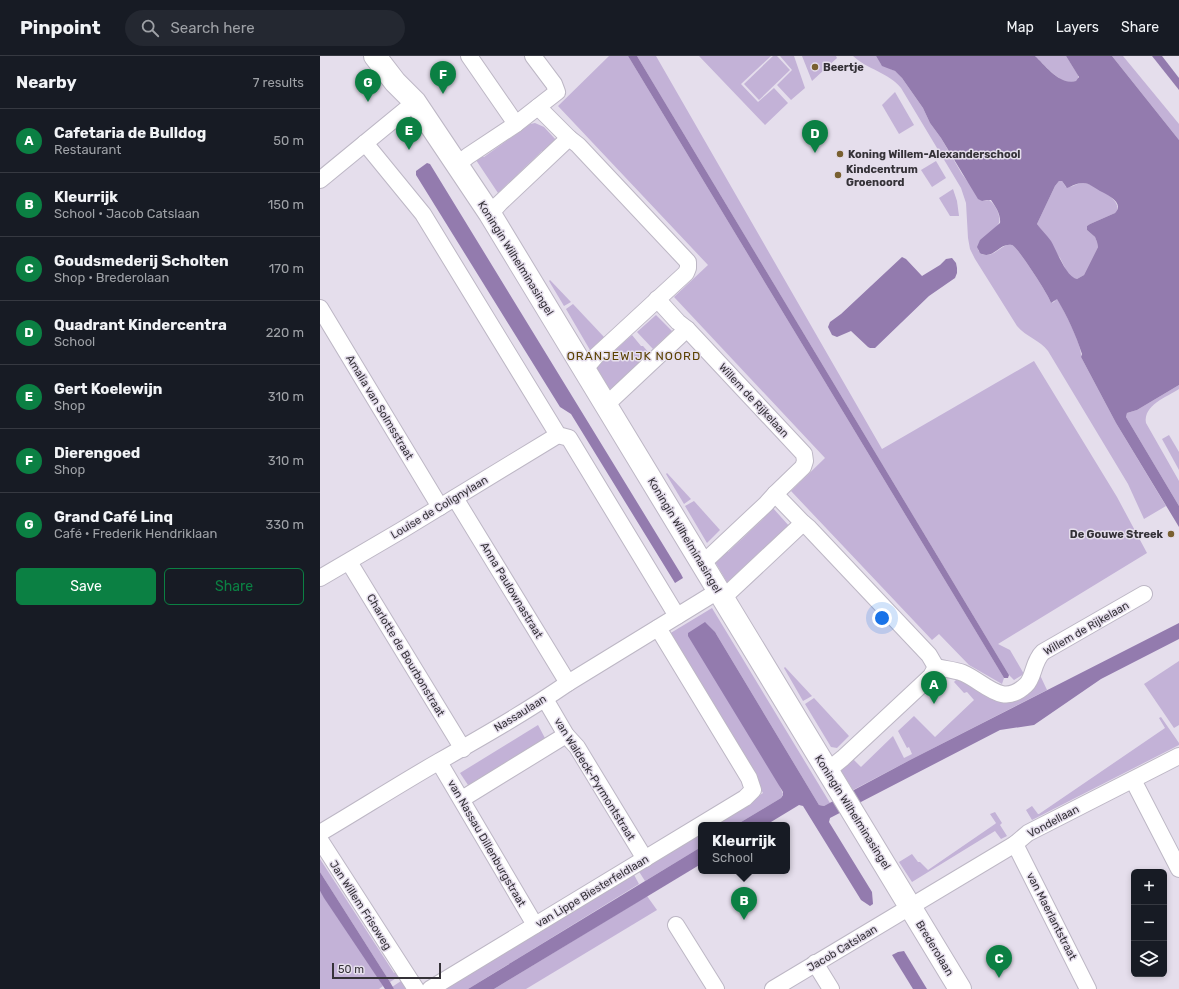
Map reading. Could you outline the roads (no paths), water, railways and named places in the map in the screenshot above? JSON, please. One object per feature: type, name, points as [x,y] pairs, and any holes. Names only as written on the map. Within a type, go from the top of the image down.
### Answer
[{"type":"street","points":[[375,56],[395,82],[415,102]]},
{"type":"street","points":[[390,56],[404,76],[415,102]]},
{"type":"street","points":[[469,56],[516,124]]},
{"type":"street","points":[[457,165],[516,124],[557,92],[554,84],[533,56]]},
{"type":"street","points":[[320,180],[415,102]]},
{"type":"street","name":"Koningin Wilhelminasingel","points":[[415,102],[490,214],[910,906]]},
{"type":"street","points":[[538,107],[578,145],[688,262],[686,273],[596,356],[585,370]]},
{"type":"street","points":[[490,214],[569,138]]},
{"type":"street","points":[[365,143],[423,214],[558,435],[569,438],[677,616]]},
{"type":"street","name":"Willem de Rijkelaan","points":[[657,299],[804,454],[805,461],[803,467],[702,564]]},
{"type":"street","name":"Amalia van Solmsstraat","points":[[320,308],[440,507]]},
{"type":"street","points":[[606,406],[687,329]]},
{"type":"street","name":"Louise de Colignylaan","points":[[323,571],[349,562],[558,435]]},
{"type":"street","points":[[775,494],[929,655],[936,667],[931,676],[827,771]]},
{"type":"street","name":"Anna Paulownastraat","points":[[456,498],[568,683]]},
{"type":"street","name":"Nassaulaan","points":[[320,833],[463,749],[677,616],[721,594],[803,523]]},
{"type":"street","name":"Charlotte de Bourbonstraat","points":[[349,562],[463,749]]},
{"type":"street","name":"Willem de Rijkelaan","points":[[936,667],[962,673],[997,693],[1009,695],[1027,684],[1039,655],[1043,652],[1144,594]]},
{"type":"street","name":"van Lippe Biesterfeldlaan","points":[[658,628],[749,778],[753,790],[745,798],[706,822]]},
{"type":"street","name":"van Waldeck-Pyrmontstraat","points":[[544,699],[566,735],[577,747],[645,859]]},
{"type":"street","points":[[462,799],[566,735]]},
{"type":"street","name":"Vondellaan","points":[[910,906],[1015,844],[1028,833],[1179,756]]},
{"type":"street","name":"van Nassau Dillenburgstraat","points":[[439,762],[462,799],[468,814],[535,925]]},
{"type":"street","points":[[1133,780],[1179,869]]},
{"type":"street","name":"van Lippe Biesterfeldlaan","points":[[430,989],[698,827]]},
{"type":"street","name":"Jan Willem Frisoweg","points":[[320,840],[416,989]]},
{"type":"street","name":"van Maerlantstraat","points":[[1015,844],[1088,989]]},
{"type":"street","name":"Jacob Catslaan","points":[[773,989],[910,906]]},
{"type":"street","name":"Brederolaan","points":[[910,906],[960,989]]},
{"type":"street","points":[[676,925],[716,989]]},
{"type":"street","points":[[816,964],[831,989]]},
{"type":"place","name":"Beertje","points":[[815,67]]},
{"type":"place","name":"Dierengoed","points":[[443,94]]},
{"type":"place","name":"Grand Café Linq","points":[[368,102]]},
{"type":"place","name":"Gert Koelewijn","points":[[409,150]]},
{"type":"place","name":"Quadrant Kindercentra","points":[[815,153]]},
{"type":"place","name":"Koning Willem-Alexanderschool","points":[[840,154]]},
{"type":"place","name":"Kindcentrum Groenoord","points":[[838,175]]},
{"type":"place","name":"De Gouwe Streek","points":[[1171,534]]},
{"type":"place","name":"Cafetaria de Bulldog","points":[[934,704]]},
{"type":"place","name":"Kleurrijk","points":[[744,920]]},
{"type":"place","name":"Goudsmederij Scholten","points":[[999,978]]},
{"type":"district","name":"ORANJEWIJK NOORD","points":[[634,356]]}]
